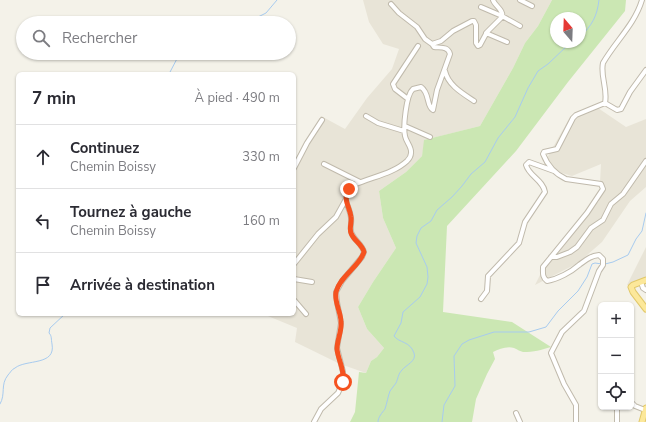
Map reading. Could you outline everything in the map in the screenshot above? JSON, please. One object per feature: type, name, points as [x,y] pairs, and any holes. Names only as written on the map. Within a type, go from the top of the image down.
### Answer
[{"type":"main road","points":[[643,281],[631,287],[646,309]]},
{"type":"main road","points":[[642,422],[646,409]]},
{"type":"street","points":[[493,0],[496,7],[502,12],[502,16]]},
{"type":"street","points":[[520,0],[532,6]]},
{"type":"street","points":[[605,104],[606,93],[602,63],[628,26],[640,7],[642,0]]},
{"type":"street","points":[[314,422],[321,409],[338,393],[343,382],[343,372],[337,348],[341,323],[336,302],[336,292],[342,281],[362,257],[364,252],[362,246],[351,233],[351,218],[346,194],[349,189],[360,182],[394,169],[408,160],[411,153],[404,136],[404,128],[409,94],[413,89],[422,87],[426,92],[430,108],[433,110],[437,90],[450,54],[445,48],[434,47],[425,39],[417,26],[399,13],[391,4]]},
{"type":"street","points":[[481,7],[520,26]]},
{"type":"street","points":[[432,44],[441,41],[453,31],[474,21],[476,25],[476,44],[478,46],[481,44],[486,33],[502,16]]},
{"type":"street","points":[[486,33],[507,42]]},
{"type":"street","points":[[408,99],[395,89],[393,84],[418,46]]},
{"type":"street","points":[[554,171],[544,156],[544,152],[557,149],[573,118],[576,115],[605,104],[617,110],[621,109],[630,92],[646,70]]},
{"type":"street","points":[[445,71],[447,79],[457,89],[474,101]]},
{"type":"street","points":[[366,116],[378,123],[404,128],[430,137]]},
{"type":"street","points":[[296,164],[307,143],[322,120]]},
{"type":"street","points":[[551,257],[556,257],[570,252],[577,247],[591,228],[604,220],[611,204],[623,194],[646,161]]},
{"type":"street","points":[[481,299],[487,291],[488,276],[519,243],[525,222],[545,192],[543,186],[526,165],[530,162],[554,171],[566,179],[601,184],[603,189],[587,213],[543,267],[542,274],[547,281],[552,280],[579,266],[591,256],[601,256],[603,264],[584,311],[562,332],[551,353],[564,384],[576,405],[576,422]]},
{"type":"street","points":[[324,164],[360,182]]},
{"type":"street","points":[[296,262],[318,234],[336,217],[346,199]]},
{"type":"street","points":[[296,279],[312,282]]},
{"type":"street","points":[[643,281],[643,288],[646,290]]},
{"type":"street","points":[[296,302],[306,314]]},
{"type":"street","points":[[634,405],[646,409]]},
{"type":"street","points":[[617,410],[617,422]]},
{"type":"street","points":[[516,413],[520,422]]},
{"type":"shaded area","points":[[363,0],[552,0],[538,26],[525,43],[513,68],[480,126],[425,140],[422,156],[406,172],[379,191],[383,218],[396,248],[358,307],[367,329],[384,348],[377,357],[371,361],[366,373],[340,364],[295,342],[297,328],[268,316],[296,316],[296,166],[321,116],[345,129],[367,98],[392,69],[399,49],[383,44],[369,22]]},
{"type":"shaded area","points":[[595,106],[626,127],[646,119],[646,187],[630,201],[602,242],[578,263],[535,285],[549,257],[599,201],[601,164],[572,176],[542,167],[570,117]]},
{"type":"shaded area","points":[[646,247],[646,286],[627,285]]},
{"type":"green space","points":[[552,0],[626,0],[625,11],[568,82],[516,151],[447,226],[443,312],[512,322],[551,347],[537,351],[523,352],[511,347],[493,352],[495,359],[476,399],[472,422],[350,422],[355,412],[359,372],[366,373],[371,361],[377,357],[384,348],[367,329],[358,307],[396,248],[383,218],[379,191],[406,172],[422,156],[424,140],[480,126],[513,68],[525,43],[538,26]]},
{"type":"waterway","points":[[260,16],[266,13],[277,0]]},
{"type":"waterway","points":[[586,31],[597,11],[599,0]]},
{"type":"waterway","points":[[378,422],[379,417],[385,409],[390,391],[396,383],[400,373],[413,361],[415,356],[410,346],[394,336],[401,323],[403,312],[420,297],[427,284],[427,267],[416,243],[417,236],[421,228],[431,221],[437,210],[452,197],[471,174],[485,162],[498,138],[515,117],[528,88],[538,71],[565,48]]},
{"type":"waterway","points":[[170,72],[176,60]]},
{"type":"waterway","points":[[605,264],[628,255],[642,231],[646,213]]},
{"type":"waterway","points":[[442,422],[444,405],[455,386],[454,356],[462,344],[469,340],[494,332],[529,332],[546,327],[558,311],[578,291],[587,277],[592,264],[602,264]]},
{"type":"waterway","points":[[0,404],[3,397],[4,382],[12,370],[20,365],[39,361],[49,356],[52,351],[51,335],[49,333],[50,328],[63,316]]},
{"type":"route","points":[[343,382],[344,377],[337,348],[341,320],[336,302],[336,292],[350,270],[364,254],[362,246],[351,233],[351,214],[346,197],[349,189]]}]
